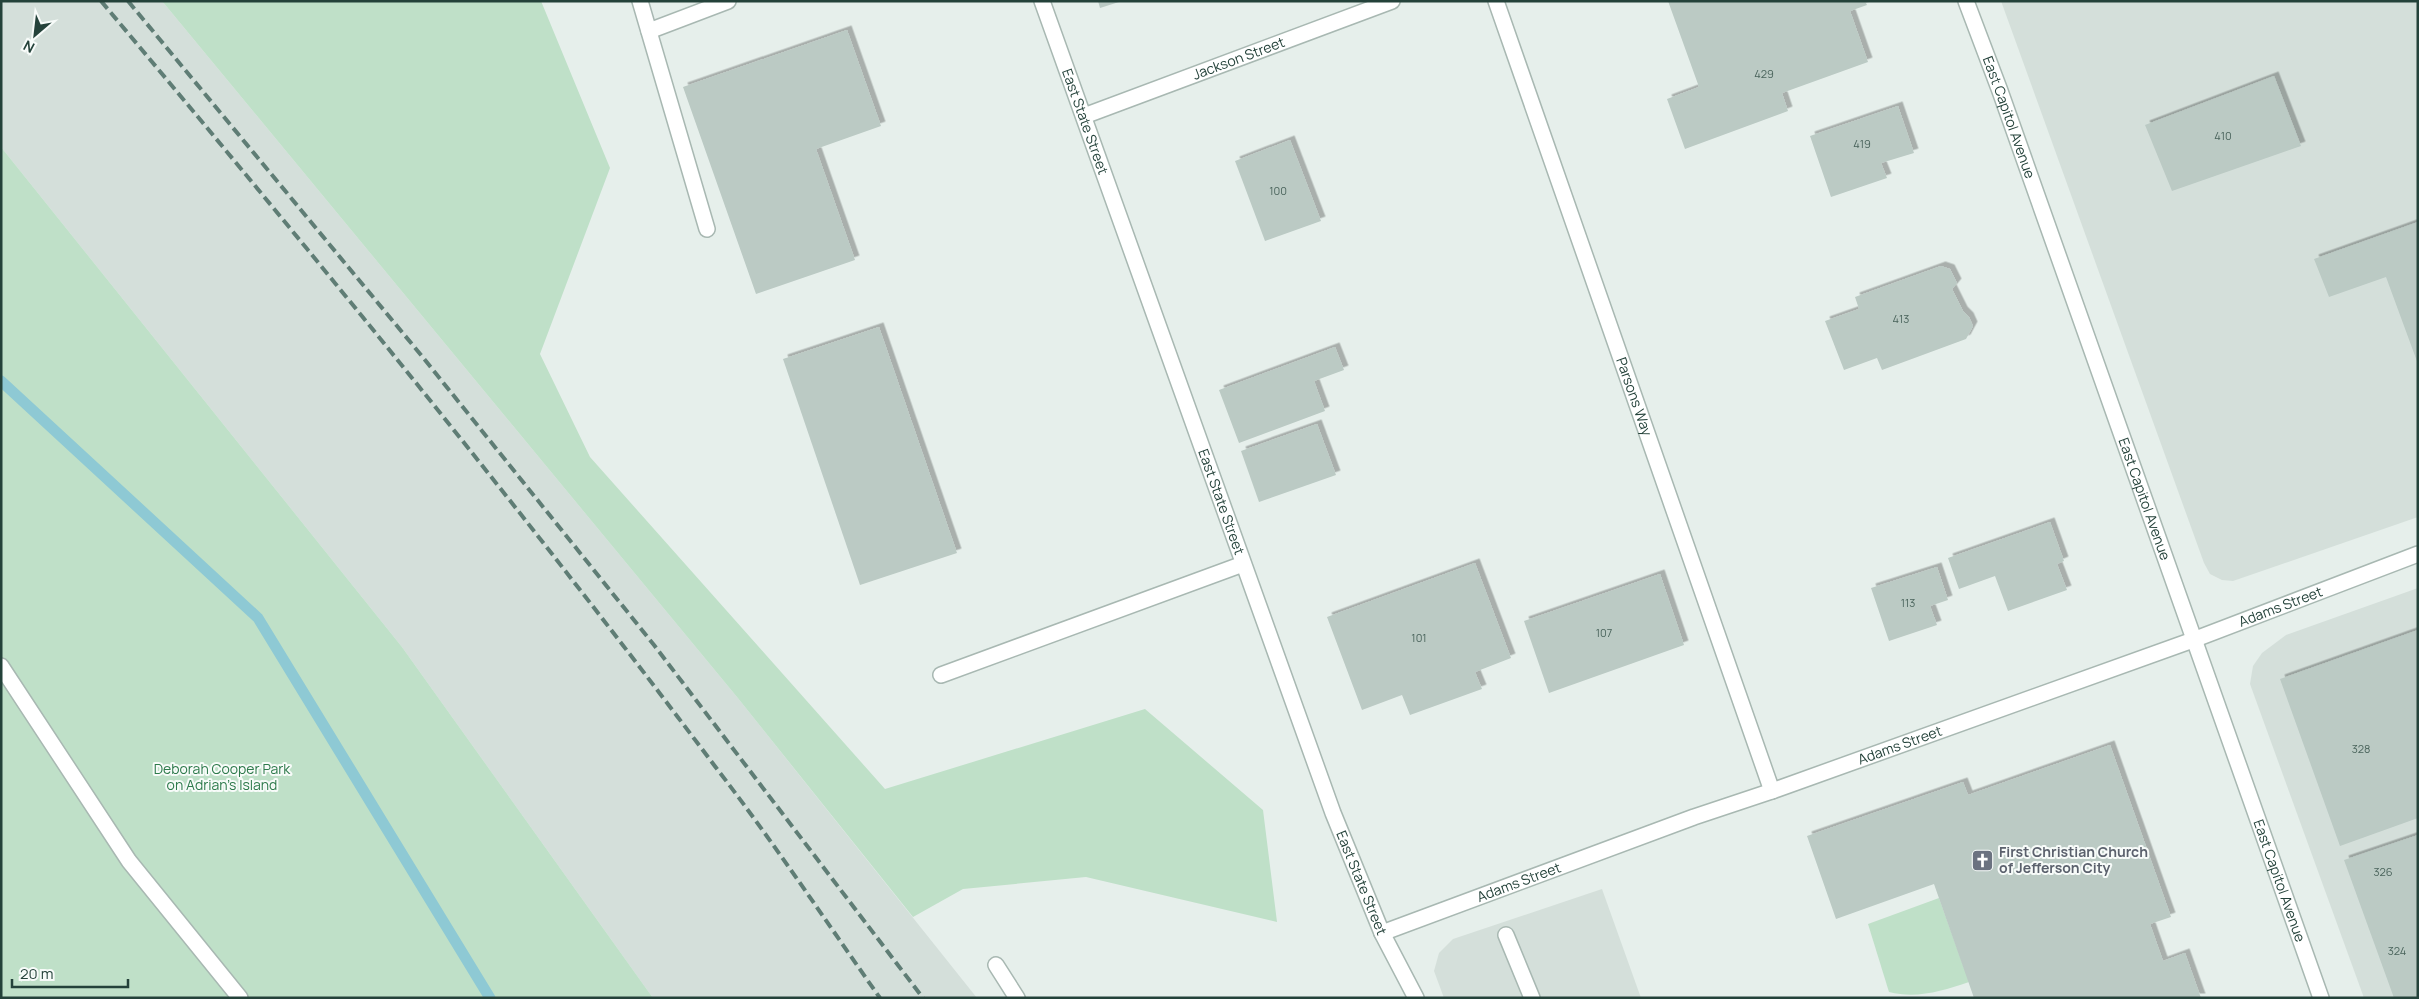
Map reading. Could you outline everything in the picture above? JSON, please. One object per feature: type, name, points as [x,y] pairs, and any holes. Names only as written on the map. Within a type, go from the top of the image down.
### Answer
[{"type":"street","points":[[640,1],[707,229]]},
{"type":"street","points":[[649,30],[728,1]]},
{"type":"street","name":"East State Street","points":[[1042,1],[1333,813],[1382,933],[1416,998]]},
{"type":"street","name":"Jackson Street","points":[[1084,116],[1392,1]]},
{"type":"street","name":"Parsons Way","points":[[1496,1],[1772,791]]},
{"type":"street","name":"East Capitol Avenue","points":[[1966,1],[2000,91],[2321,998]]},
{"type":"street","name":"Adams Street","points":[[1382,933],[1694,817],[1772,791],[2194,640],[2418,554]]},
{"type":"street","points":[[941,675],[1244,564]]},
{"type":"street","points":[[1,666],[129,861],[240,998]]},
{"type":"street","points":[[1506,935],[1532,998]]},
{"type":"street","points":[[996,965],[1017,998]]},
{"type":"shaded area","points":[[1,1],[162,1],[737,697],[977,998],[653,998],[402,647],[1,147]]},
{"type":"shaded area","points":[[2001,1],[2417,1],[2418,517],[2233,581],[2222,580],[2210,574],[2204,563]]},
{"type":"shaded area","points":[[2418,588],[2418,998],[2364,998],[2250,684],[2253,666],[2262,653],[2286,635]]},
{"type":"shaded area","points":[[1602,889],[1641,998],[1444,998],[1434,971],[1439,953],[1453,939]]},
{"type":"green space","points":[[162,1],[541,1],[610,168],[540,354],[590,457],[885,789],[1145,709],[1263,810],[1277,922],[1086,877],[963,889],[913,917],[737,697]]},
{"type":"green space","name":"Deborah Cooper Park on Adrian's Island","points":[[1,147],[402,647],[653,998],[1,998]]},
{"type":"green space","points":[[1939,898],[1969,982],[1939,991],[1919,994],[1910,995],[1889,992],[1868,924]]},
{"type":"building","points":[[1098,1],[1119,1],[1119,2],[1100,8]]},
{"type":"building","points":[[1668,1],[1865,1],[1867,5],[1850,11],[1868,62],[1782,93],[1788,111],[1685,149],[1667,99],[1699,87]]},
{"type":"building","points":[[847,30],[881,126],[816,149],[855,260],[756,294],[683,87]]},
{"type":"building","points":[[2274,76],[2301,146],[2172,191],[2145,125]]},
{"type":"building","points":[[1898,106],[1914,153],[1881,163],[1887,178],[1831,197],[1810,136]]},
{"type":"building","points":[[1290,140],[1321,221],[1265,241],[1235,161]]},
{"type":"building","points":[[2418,222],[2418,364],[2386,277],[2329,297],[2314,259]]},
{"type":"building","points":[[1941,266],[1950,269],[1957,283],[1952,289],[1973,326],[1966,339],[1882,370],[1877,358],[1844,370],[1825,321],[1859,309],[1855,297]]},
{"type":"building","points":[[879,327],[957,553],[860,585],[783,359]]},
{"type":"building","points":[[1335,347],[1344,370],[1314,381],[1325,411],[1239,443],[1219,390]]},
{"type":"building","points":[[1317,424],[1336,475],[1259,502],[1241,451]]},
{"type":"building","points":[[2050,522],[2064,561],[2057,564],[2067,590],[2008,611],[1995,576],[1959,589],[1948,558]]},
{"type":"building","points":[[1475,563],[1511,658],[1475,672],[1482,689],[1410,715],[1402,695],[1362,710],[1327,617]]},
{"type":"building","points":[[1937,567],[1948,600],[1930,606],[1937,625],[1889,641],[1871,588]]},
{"type":"building","points":[[1660,574],[1684,645],[1549,693],[1524,621]]},
{"type":"building","points":[[2418,630],[2418,818],[2340,846],[2280,679]]},
{"type":"building","name":"First Christian Church of Jefferson City","points":[[2110,745],[2171,917],[2150,924],[2163,961],[2185,953],[2201,998],[1974,998],[1934,884],[1836,919],[1807,836],[1963,782],[1968,795]]},
{"type":"building","points":[[2418,835],[2418,998],[2394,998],[2344,860]]},
{"type":"waterway","points":[[1,381],[258,618],[490,998]]},
{"type":"railway","points":[[101,1],[336,284],[565,571],[736,793],[880,998]]},
{"type":"railway","points":[[128,1],[421,355],[654,645],[923,998]]},
{"type":"place","name":"First Christian Church of Jefferson City","points":[[1983,860]]}]
